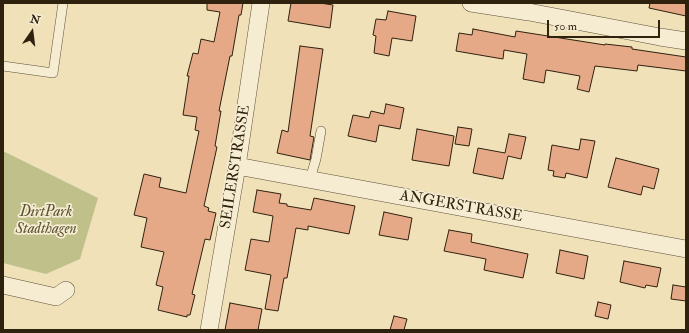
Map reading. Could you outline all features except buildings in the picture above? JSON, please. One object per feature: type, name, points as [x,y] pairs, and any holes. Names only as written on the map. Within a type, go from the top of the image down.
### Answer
[{"type":"street","name":"SEILERSTRASSE","points":[[209,330],[237,166],[262,3]]},
{"type":"street","points":[[471,3],[529,12],[660,37],[686,40]]},
{"type":"street","name":"ANGERSTRASSE","points":[[237,166],[686,249]]},
{"type":"street","points":[[3,285],[56,297],[66,290]]},
{"type":"lane","points":[[3,66],[53,73],[63,3]]},
{"type":"lane","points":[[310,179],[322,131]]},
{"type":"green space","name":"DirtPark Stadthagen","points":[[3,151],[98,198],[80,259],[46,274],[3,263]]}]
